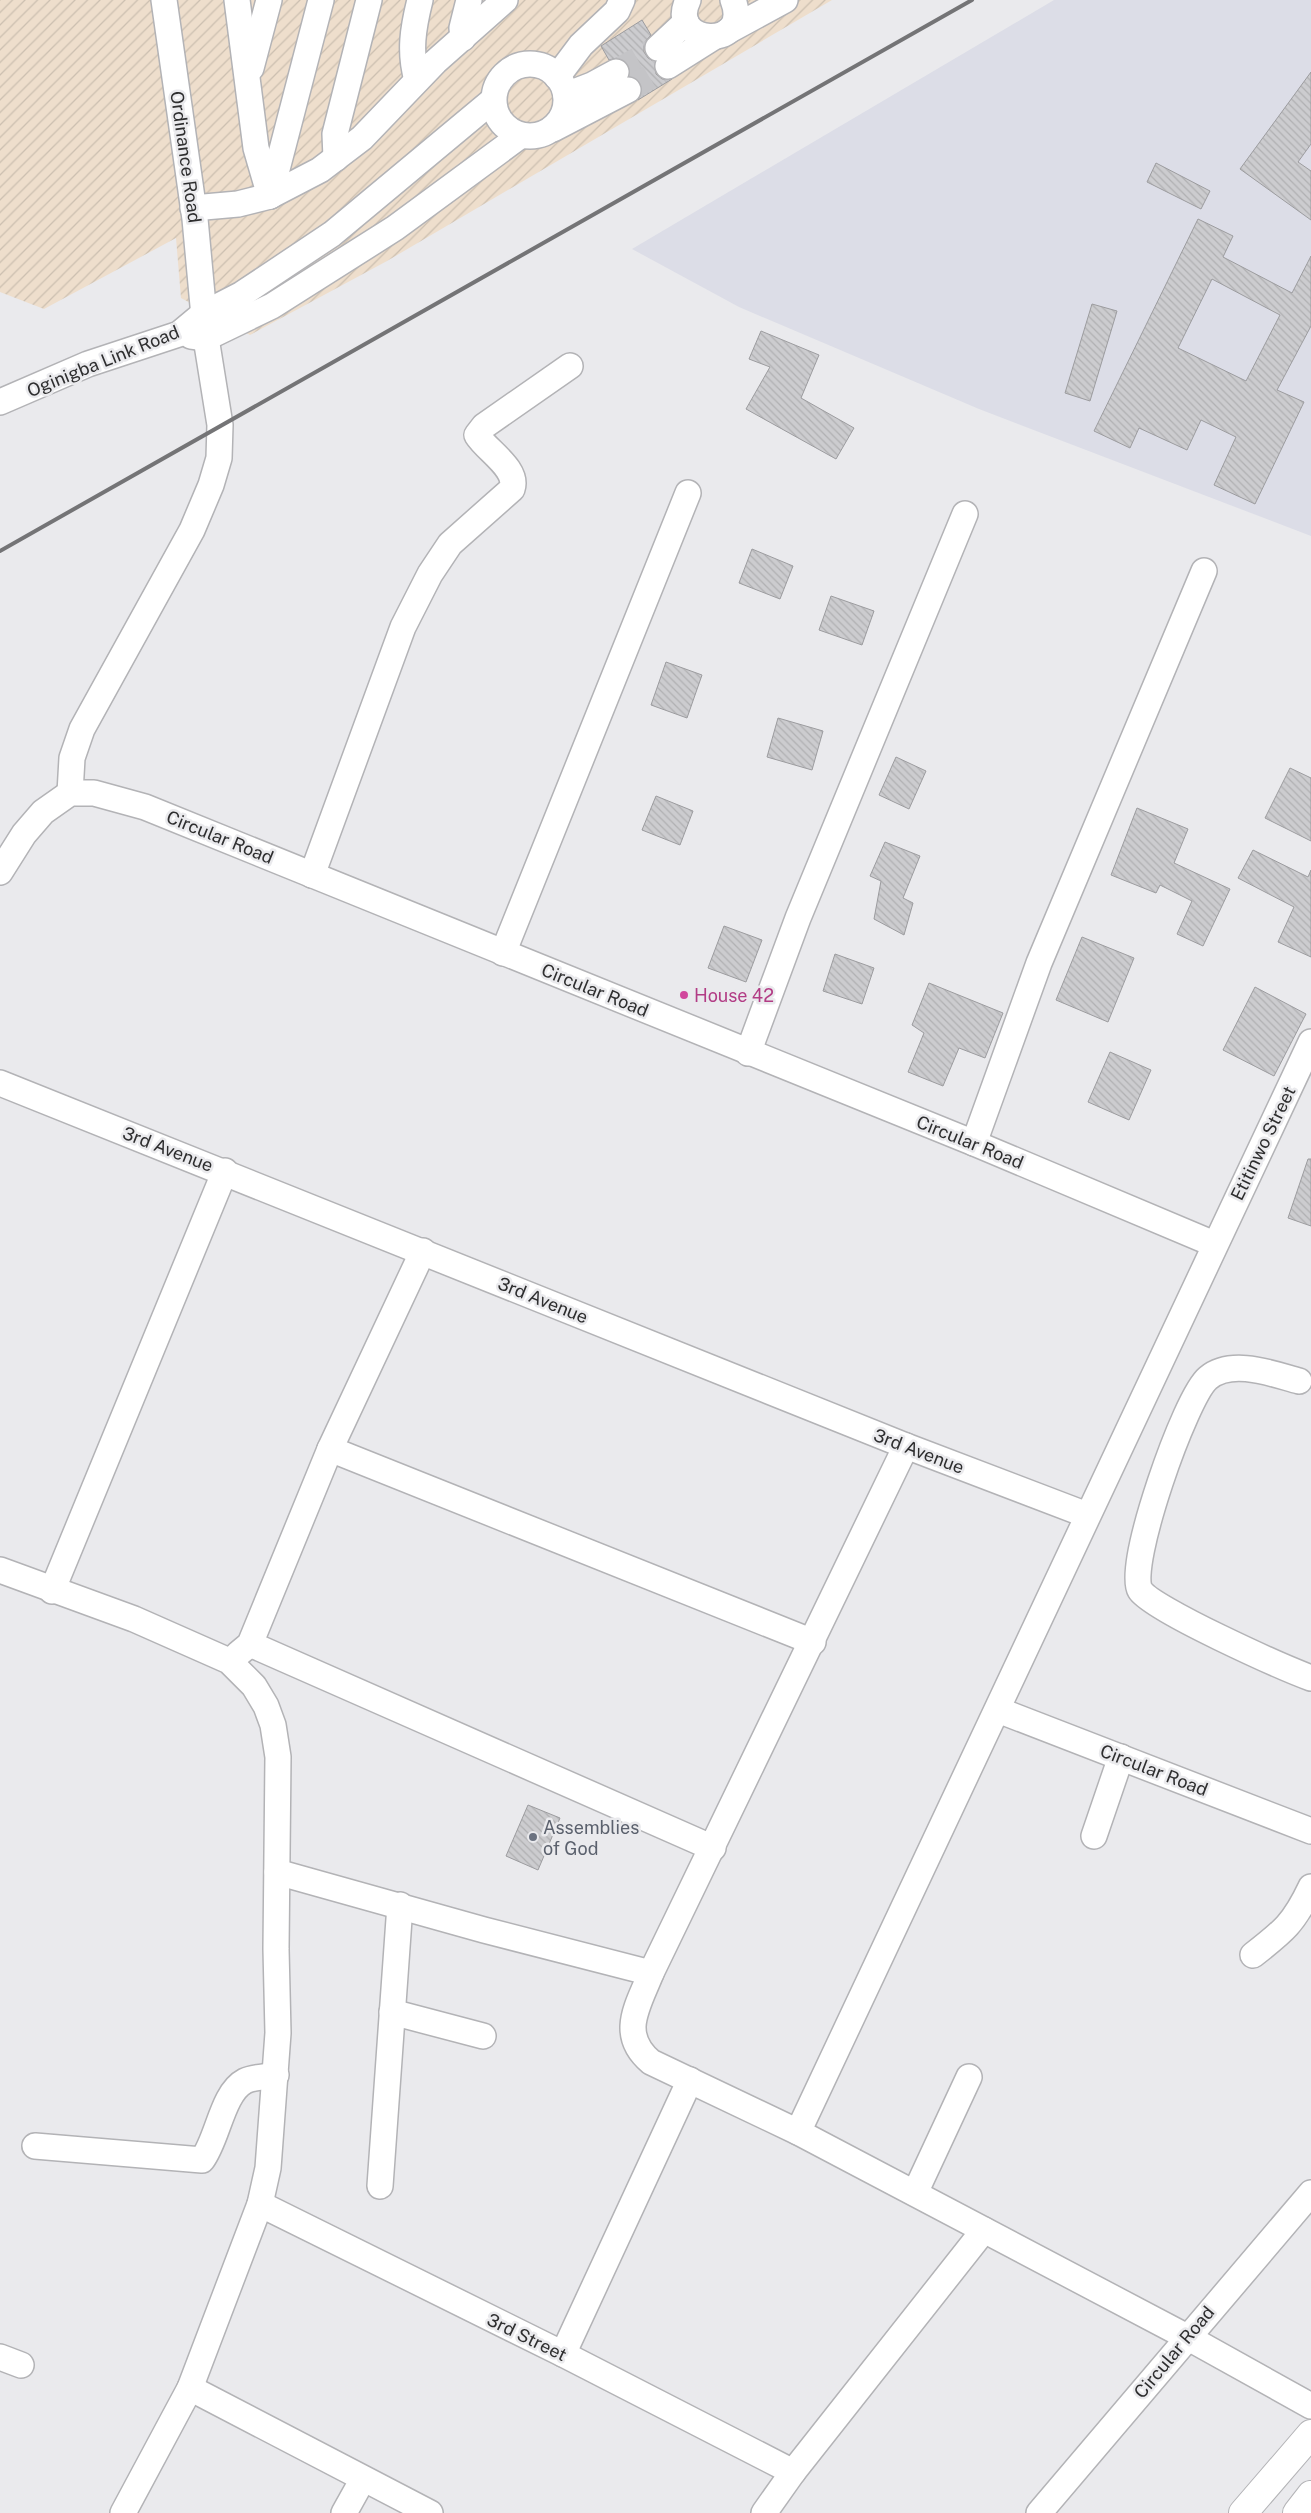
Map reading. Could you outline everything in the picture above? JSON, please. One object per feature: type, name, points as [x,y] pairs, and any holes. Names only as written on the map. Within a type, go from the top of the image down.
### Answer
[{"type":"main road","points":[[1243,2513],[1311,2434]]},
{"type":"main road","points":[[1297,2513],[1311,2495]]},
{"type":"street","name":"Ordinance Road","points":[[70,793],[72,758],[82,729],[192,530],[212,485],[219,458],[220,425],[203,314],[194,208],[164,0]]},
{"type":"street","points":[[237,0],[256,148],[270,196]]},
{"type":"street","points":[[247,80],[269,0]]},
{"type":"street","points":[[270,196],[321,0]]},
{"type":"street","points":[[336,158],[335,134],[369,0]]},
{"type":"street","points":[[417,80],[412,65],[411,44],[420,0]]},
{"type":"street","points":[[463,38],[462,28],[469,0]]},
{"type":"street","points":[[194,208],[238,204],[270,196],[320,170],[362,138],[417,80],[505,0]]},
{"type":"street","points":[[554,79],[604,0]]},
{"type":"street","points":[[554,79],[581,45],[617,11],[622,0]]},
{"type":"street","points":[[687,11],[663,57],[721,34],[785,0]]},
{"type":"street","points":[[721,34],[736,16],[734,1]]},
{"type":"street","points":[[687,11],[698,34],[721,34]]},
{"type":"street","points":[[516,66],[554,79],[592,85],[622,81],[553,129],[531,137],[520,136],[509,130],[501,122],[495,112],[493,100],[495,89],[507,72],[516,66]]},
{"type":"street","points":[[553,129],[565,110],[554,79]]},
{"type":"street","name":"Oginigba Link Road","points":[[0,402],[88,364],[179,334],[203,314],[242,294],[332,234],[493,100]]},
{"type":"street","points":[[179,334],[206,338],[272,306],[395,228],[520,136]]},
{"type":"street","points":[[312,875],[403,627],[430,574],[450,544],[512,489],[514,482],[512,474],[483,444],[478,435],[484,426],[570,366]]},
{"type":"street","points":[[503,954],[688,492]]},
{"type":"street","points":[[748,1053],[798,918],[965,514]]},
{"type":"street","points":[[974,1142],[1039,963],[1204,571]]},
{"type":"street","points":[[0,872],[24,834],[43,812],[70,793]]},
{"type":"street","name":"Circular Road","points":[[70,793],[94,793],[145,807],[503,954],[974,1142],[1214,1244]]},
{"type":"street","name":"Etitinwo Street","points":[[798,2132],[998,1710],[1214,1244],[1311,1042]]},
{"type":"street","name":"3rd Avenue","points":[[0,1083],[225,1171],[906,1446],[1087,1516]]},
{"type":"street","points":[[52,1590],[225,1171]]},
{"type":"street","points":[[228,1661],[250,1644],[330,1449],[424,1252]]},
{"type":"street","points":[[1299,1381],[1247,1367],[1209,1377],[1196,1391],[1180,1427],[1150,1516],[1137,1573],[1138,1586],[1141,1593],[1149,1599],[1200,1628],[1311,1678]]},
{"type":"street","points":[[906,1446],[813,1642],[651,1973],[632,2021],[633,2040],[641,2054],[651,2062],[798,2132],[1187,2337],[1311,2406]]},
{"type":"street","points":[[330,1449],[813,1642]]},
{"type":"street","points":[[0,1570],[134,1619],[228,1661],[254,1686],[266,1706],[273,1725],[278,1757],[278,2033],[268,2168],[260,2204],[190,2388],[123,2513]]},
{"type":"street","points":[[250,1644],[712,1848]]},
{"type":"street","name":"Circular Road","points":[[998,1710],[1311,1832]]},
{"type":"street","points":[[1094,1836],[1121,1757]]},
{"type":"street","points":[[277,1872],[484,1930],[651,1973]]},
{"type":"street","points":[[1253,1955],[1290,1925],[1300,1912],[1311,1886]]},
{"type":"street","points":[[380,2186],[400,1905]]},
{"type":"street","points":[[392,2012],[484,2036]]},
{"type":"street","points":[[35,2146],[202,2160],[210,2150],[232,2092],[245,2081],[276,2075]]},
{"type":"street","points":[[916,2194],[969,2077]]},
{"type":"street","points":[[563,2354],[690,2080]]},
{"type":"street","name":"Circular Road","points":[[1039,2513],[1311,2193]]},
{"type":"street","name":"3rd Street","points":[[260,2204],[563,2354],[793,2472]]},
{"type":"street","points":[[764,2513],[793,2472],[984,2230]]},
{"type":"street","points":[[190,2388],[430,2513]]},
{"type":"street","points":[[344,2513],[363,2479]]},
{"type":"shaded area","points":[[0,0],[832,0],[387,261],[250,335],[181,298],[176,238],[44,309],[0,292]]},
{"type":"shaded area","points":[[1054,0],[1311,0],[1311,536],[979,409],[739,307],[632,249]]},
{"type":"building","points":[[642,20],[651,35],[644,43],[644,52],[648,58],[655,62],[656,74],[662,79],[672,79],[638,100],[642,91],[641,84],[636,78],[629,76],[628,65],[617,58],[609,60],[601,46]]},
{"type":"building","points":[[1311,72],[1311,144],[1298,162],[1311,171],[1311,220],[1240,169]]},
{"type":"building","points":[[1156,163],[1210,191],[1201,209],[1147,182]]},
{"type":"building","points":[[1198,219],[1233,236],[1223,257],[1292,293],[1311,256],[1311,326],[1277,390],[1304,402],[1255,504],[1214,485],[1236,437],[1201,420],[1187,450],[1139,428],[1130,448],[1094,431]],"holes":[[[1212,279],[1280,315],[1246,381],[1178,348]]]},
{"type":"building","points":[[1092,304],[1117,311],[1090,401],[1065,393]]},
{"type":"building","points":[[761,331],[819,355],[801,398],[854,428],[836,459],[746,409],[770,367],[749,359]]},
{"type":"building","points":[[752,549],[793,566],[780,599],[739,583]]},
{"type":"building","points":[[831,596],[874,611],[862,645],[819,630]]},
{"type":"building","points":[[666,662],[702,675],[687,718],[651,705]]},
{"type":"building","points":[[778,718],[823,731],[812,770],[767,757]]},
{"type":"building","points":[[896,757],[926,771],[909,809],[879,795]]},
{"type":"building","points":[[1290,768],[1311,778],[1311,841],[1265,818]]},
{"type":"building","points":[[656,796],[693,811],[680,845],[642,830]]},
{"type":"building","points":[[1137,808],[1188,829],[1174,863],[1230,889],[1203,946],[1177,934],[1192,901],[1160,885],[1156,893],[1111,875]]},
{"type":"building","points":[[885,842],[920,856],[903,898],[913,903],[904,935],[874,919],[881,881],[870,876]]},
{"type":"building","points":[[1253,850],[1308,877],[1311,870],[1311,957],[1278,942],[1294,907],[1238,878]]},
{"type":"building","points":[[724,926],[762,940],[746,982],[708,968]]},
{"type":"building","points":[[1082,937],[1134,958],[1108,1022],[1056,1000]]},
{"type":"building","points":[[835,954],[874,968],[862,1004],[823,991]]},
{"type":"building","points":[[929,983],[1003,1013],[985,1058],[959,1048],[943,1086],[908,1072],[924,1033],[912,1025]]},
{"type":"building","points":[[1255,987],[1306,1014],[1274,1076],[1223,1050]]},
{"type":"building","points":[[1110,1052],[1151,1070],[1129,1120],[1088,1102]]},
{"type":"building","points":[[1308,1159],[1311,1159],[1311,1226],[1288,1218]]},
{"type":"building","name":"Assemblies of God","points":[[528,1805],[560,1818],[538,1870],[506,1856]]},
{"type":"tunnel","points":[[616,72],[658,48]]},
{"type":"tunnel","points":[[628,90],[668,66]]},
{"type":"railway","points":[[0,551],[972,0]]},
{"type":"place","name":"House 42","points":[[684,995]]},
{"type":"place","name":"Assemblies of God","points":[[533,1837]]}]
